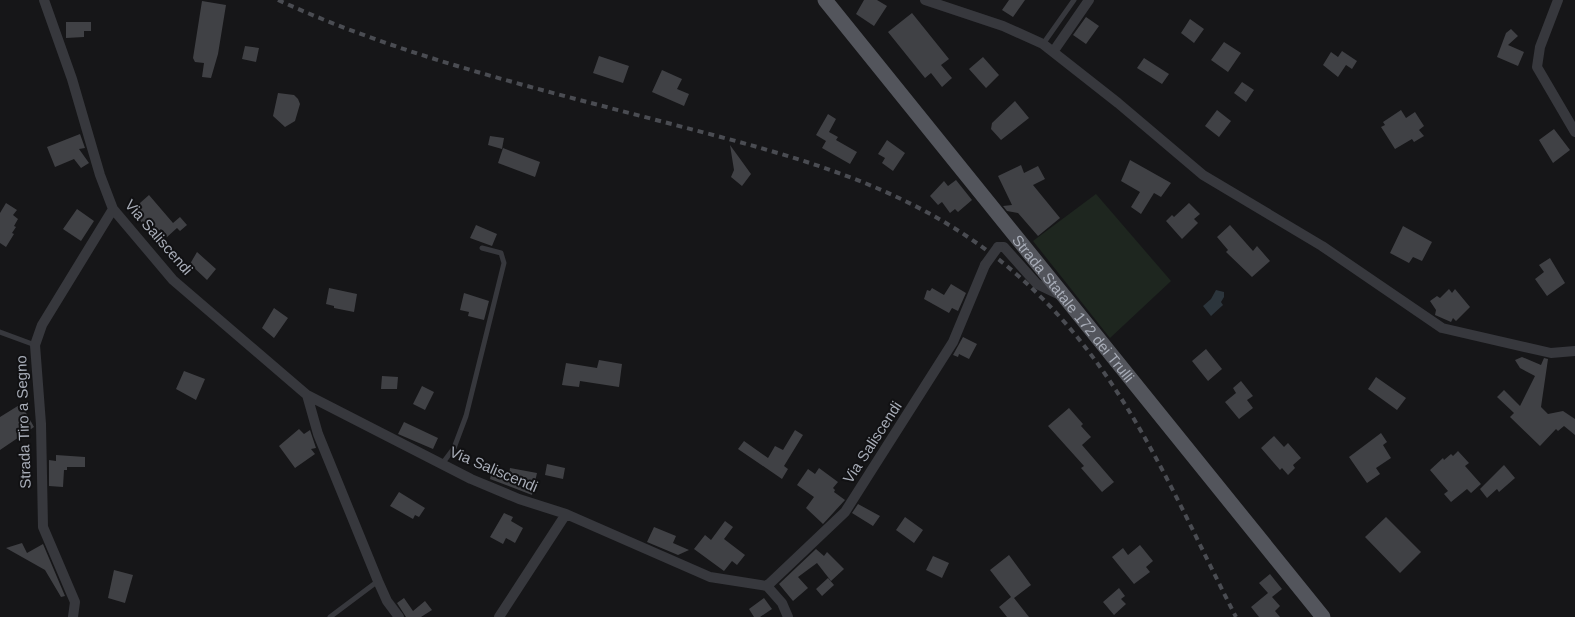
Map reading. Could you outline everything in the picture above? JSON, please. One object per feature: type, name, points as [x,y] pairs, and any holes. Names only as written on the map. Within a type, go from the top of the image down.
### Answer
[{"type":"main road","name":"Strada Statale 172 dei Trulli","points":[[825,0],[1323,617]]},
{"type":"street","name":"Via Saliscendi","points":[[44,0],[72,79],[100,175],[113,209],[173,280],[307,395],[471,479],[520,499],[566,514],[710,577],[766,586],[845,512],[953,342],[985,265],[998,247],[1004,247],[1037,284],[1063,296]]},
{"type":"street","points":[[924,0],[1003,26],[1043,44],[1118,103],[1203,176],[1322,246],[1442,328],[1551,353],[1575,351]]},
{"type":"street","points":[[1053,52],[1089,0]]},
{"type":"street","points":[[1558,0],[1540,47],[1537,67],[1575,132]]},
{"type":"street","name":"Strada Tiro a Segno","points":[[73,617],[75,602],[73,595],[43,527],[41,424],[34,346],[42,325],[113,209]]},
{"type":"street","points":[[307,395],[318,434],[336,474],[378,581],[387,601],[399,617]]},
{"type":"street","points":[[499,617],[566,514]]},
{"type":"street","points":[[766,586],[782,603],[788,617]]},
{"type":"lane","points":[[1043,44],[1074,0]]},
{"type":"lane","points":[[442,464],[454,448],[466,416],[504,263],[501,254],[482,248]]},
{"type":"lane","points":[[0,332],[34,346]]},
{"type":"lane","points":[[330,617],[378,581]]},
{"type":"shaded area","points":[[1096,194],[1171,281],[1110,338],[1033,241]]},
{"type":"shaded area","points":[[1216,290],[1224,292],[1221,302],[1223,305],[1211,316],[1203,306],[1211,299]]},
{"type":"building","points":[[864,0],[877,0],[887,6],[874,26],[856,14]]},
{"type":"building","points":[[1009,0],[1025,0],[1013,17],[1002,10]]},
{"type":"building","points":[[202,1],[226,5],[218,54],[211,78],[202,77],[204,63],[195,62],[193,58]]},
{"type":"building","points":[[912,13],[949,59],[941,65],[952,78],[942,87],[931,73],[925,78],[888,32]]},
{"type":"building","points":[[1086,17],[1099,26],[1086,44],[1073,35]]},
{"type":"building","points":[[1190,19],[1204,29],[1194,43],[1181,33]]},
{"type":"building","points":[[66,22],[91,22],[91,31],[84,31],[84,37],[66,38]]},
{"type":"building","points":[[1511,29],[1518,36],[1508,45],[1524,52],[1518,66],[1497,57],[1506,33]]},
{"type":"building","points":[[1224,42],[1241,53],[1228,72],[1211,60]]},
{"type":"building","points":[[245,46],[259,48],[256,62],[242,59]]},
{"type":"building","points":[[1342,51],[1357,61],[1352,69],[1346,65],[1338,77],[1323,65],[1331,52],[1338,57]]},
{"type":"building","points":[[599,56],[629,66],[623,83],[593,73]]},
{"type":"building","points":[[983,57],[999,75],[986,88],[969,69]]},
{"type":"building","points":[[1144,58],[1169,74],[1162,84],[1137,68]]},
{"type":"building","points":[[662,70],[682,79],[677,89],[689,94],[684,106],[652,92]]},
{"type":"building","points":[[1242,82],[1254,90],[1246,102],[1234,93]]},
{"type":"building","points":[[278,93],[294,95],[300,104],[295,121],[285,127],[273,116]]},
{"type":"building","points":[[1015,101],[1029,118],[1001,140],[991,129],[992,123]]},
{"type":"building","points":[[1217,110],[1231,121],[1219,137],[1205,126]]},
{"type":"building","points":[[1401,110],[1406,118],[1415,112],[1424,126],[1419,130],[1424,136],[1414,142],[1412,139],[1395,149],[1381,127],[1385,125],[1383,122]]},
{"type":"building","points":[[828,114],[836,119],[829,132],[838,137],[836,140],[857,152],[850,164],[822,148],[826,141],[816,135]]},
{"type":"building","points":[[1554,129],[1570,150],[1553,163],[1539,140]]},
{"type":"building","points":[[80,134],[85,148],[79,149],[89,163],[81,168],[74,159],[55,167],[47,147]]},
{"type":"building","points":[[490,136],[504,138],[502,149],[488,145]]},
{"type":"building","points":[[887,140],[905,153],[893,171],[882,163],[885,158],[878,154]]},
{"type":"building","points":[[730,145],[751,174],[742,186],[731,177],[734,170]]},
{"type":"building","points":[[503,148],[540,162],[535,177],[498,163]]},
{"type":"building","points":[[1130,160],[1171,183],[1161,197],[1154,193],[1141,214],[1131,207],[1140,192],[1121,181]]},
{"type":"building","points":[[1021,165],[1024,173],[1038,166],[1045,179],[1033,185],[1060,218],[1038,236],[1018,213],[1007,211],[1003,206],[1012,205],[998,176]]},
{"type":"building","points":[[956,180],[972,200],[958,212],[955,209],[950,213],[942,202],[938,205],[930,196],[944,181],[948,186]]},
{"type":"building","points":[[149,195],[173,223],[180,217],[187,225],[180,231],[177,228],[167,237],[161,229],[153,235],[135,215],[141,206],[140,203]]},
{"type":"building","points":[[6,203],[17,210],[13,215],[18,219],[12,233],[14,234],[6,247],[0,243],[0,213]]},
{"type":"building","points":[[1189,203],[1200,214],[1194,219],[1198,223],[1182,239],[1166,221],[1172,215],[1174,217]]},
{"type":"building","points":[[77,209],[94,221],[81,241],[63,229]]},
{"type":"building","points":[[476,225],[497,234],[492,246],[470,238]]},
{"type":"building","points":[[1230,225],[1253,251],[1257,246],[1270,261],[1252,277],[1226,252],[1228,250],[1217,237]]},
{"type":"building","points":[[1403,226],[1432,242],[1422,261],[1413,257],[1409,263],[1390,253]]},
{"type":"building","points":[[197,252],[216,269],[207,280],[190,264]]},
{"type":"building","points":[[1550,258],[1565,283],[1547,296],[1535,279],[1544,272],[1539,265]]},
{"type":"building","points":[[951,284],[966,293],[958,311],[952,308],[949,313],[924,299],[927,290],[930,291],[932,288],[944,295]]},
{"type":"building","points":[[329,288],[357,294],[354,312],[334,308],[334,306],[326,304]]},
{"type":"building","points":[[1449,289],[1452,293],[1455,289],[1470,307],[1456,321],[1453,318],[1451,322],[1435,315],[1436,310],[1430,301],[1437,296],[1440,298]]},
{"type":"building","points":[[464,293],[489,301],[484,320],[468,316],[469,312],[460,310]]},
{"type":"building","points":[[274,308],[288,318],[274,338],[262,328]]},
{"type":"building","points":[[963,337],[977,344],[969,359],[959,354],[958,357],[953,355]]},
{"type":"building","points":[[1206,349],[1222,369],[1208,381],[1192,361]]},
{"type":"building","points":[[1522,357],[1541,365],[1544,358],[1548,359],[1541,407],[1548,414],[1563,411],[1575,419],[1575,435],[1564,426],[1558,431],[1556,429],[1540,446],[1510,417],[1514,413],[1497,397],[1504,390],[1520,406],[1535,376],[1520,368],[1515,360]]},
{"type":"building","points":[[599,360],[622,364],[619,387],[580,381],[579,387],[562,385],[566,363],[597,368]]},
{"type":"building","points":[[184,371],[205,379],[196,400],[176,389]]},
{"type":"building","points":[[382,376],[398,377],[397,389],[381,389]]},
{"type":"building","points":[[1376,377],[1406,398],[1397,410],[1368,389]]},
{"type":"building","points":[[1241,381],[1253,396],[1247,400],[1253,408],[1239,419],[1225,402],[1236,393],[1233,388]]},
{"type":"building","points":[[422,386],[434,392],[425,410],[413,404]]},
{"type":"building","points":[[21,404],[34,427],[0,450],[0,417]]},
{"type":"building","points":[[1069,408],[1091,437],[1082,445],[1114,482],[1102,492],[1081,468],[1084,466],[1048,426]]},
{"type":"building","points":[[404,422],[438,438],[433,449],[398,434]]},
{"type":"building","points":[[299,429],[304,434],[310,430],[316,448],[311,449],[315,454],[295,468],[279,446]]},
{"type":"building","points":[[795,430],[803,435],[784,466],[788,469],[782,479],[738,449],[744,441],[768,458],[775,446],[783,450]]},
{"type":"building","points":[[1381,433],[1387,442],[1383,445],[1391,458],[1376,468],[1380,474],[1367,483],[1349,457]]},
{"type":"building","points":[[1274,436],[1284,447],[1288,443],[1301,458],[1293,465],[1295,468],[1288,475],[1282,468],[1280,470],[1261,448]]},
{"type":"building","points":[[1458,451],[1469,463],[1465,466],[1481,484],[1471,493],[1467,489],[1451,502],[1444,494],[1448,491],[1430,470],[1443,458],[1444,460],[1451,454],[1453,456]]},
{"type":"building","points":[[56,455],[85,457],[85,467],[67,467],[67,470],[64,470],[63,487],[49,486],[49,460],[56,461]]},
{"type":"building","points":[[547,464],[565,468],[563,479],[545,475]]},
{"type":"building","points":[[1504,465],[1515,478],[1499,492],[1497,489],[1487,498],[1480,489]]},
{"type":"building","points":[[510,468],[537,473],[532,495],[490,479],[492,470],[509,474]]},
{"type":"building","points":[[819,468],[838,482],[833,488],[834,492],[845,500],[823,524],[806,508],[814,497],[797,485],[808,469],[815,474]]},
{"type":"building","points":[[399,492],[425,508],[419,517],[415,515],[413,519],[390,506]]},
{"type":"building","points":[[858,504],[880,516],[873,526],[852,513]]},
{"type":"building","points":[[504,513],[513,517],[511,521],[523,528],[515,543],[506,538],[503,544],[490,537]]},
{"type":"building","points":[[905,517],[923,530],[914,543],[896,530]]},
{"type":"building","points":[[1386,517],[1421,552],[1400,573],[1365,537]]},
{"type":"building","points":[[725,521],[733,527],[724,539],[745,555],[737,565],[732,561],[724,571],[694,549],[705,535],[711,540]]},
{"type":"building","points":[[654,527],[676,536],[673,543],[689,550],[678,555],[647,542]]},
{"type":"building","points":[[22,543],[27,553],[43,544],[65,596],[61,597],[45,570],[6,548]]},
{"type":"building","points":[[1140,545],[1153,561],[1146,567],[1150,572],[1134,584],[1112,557],[1123,548],[1128,555]]},
{"type":"building","points":[[816,549],[824,556],[827,552],[844,569],[831,581],[817,563],[798,577],[808,588],[793,601],[779,584]]},
{"type":"building","points":[[1009,555],[1031,585],[1014,598],[1029,617],[1007,617],[999,607],[1011,597],[990,570]]},
{"type":"building","points":[[933,556],[949,563],[942,578],[926,570]]},
{"type":"building","points":[[114,570],[133,575],[125,603],[108,598]]},
{"type":"building","points":[[1270,574],[1282,589],[1272,597],[1280,606],[1275,611],[1280,617],[1259,617],[1251,607],[1268,593],[1259,583]]},
{"type":"building","points":[[828,578],[834,585],[822,596],[816,589]]},
{"type":"building","points":[[1119,588],[1125,596],[1121,599],[1126,604],[1114,615],[1103,602]]},
{"type":"building","points":[[404,598],[413,611],[425,601],[432,610],[421,617],[406,617],[397,603]]},
{"type":"building","points":[[764,598],[772,609],[760,617],[754,617],[749,609]]},
{"type":"railway","points":[[278,0],[322,19],[411,52],[549,92],[761,148],[818,166],[872,186],[924,211],[974,241],[1022,279],[1067,325],[1093,358],[1140,429],[1180,504],[1236,617]]}]
